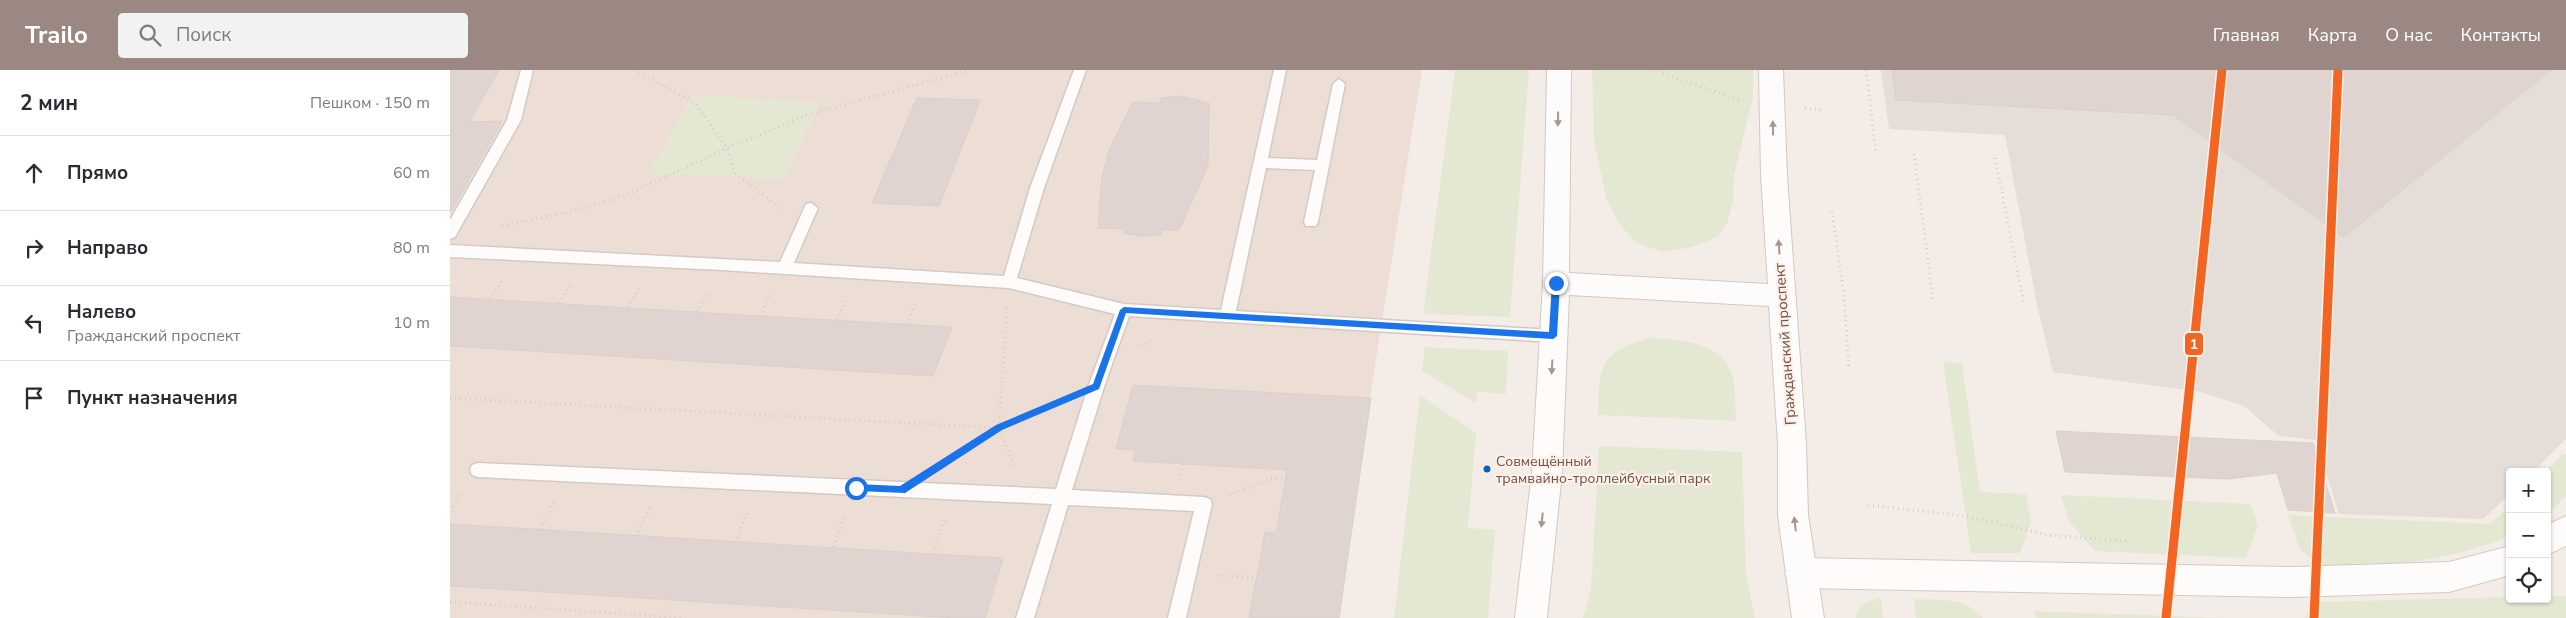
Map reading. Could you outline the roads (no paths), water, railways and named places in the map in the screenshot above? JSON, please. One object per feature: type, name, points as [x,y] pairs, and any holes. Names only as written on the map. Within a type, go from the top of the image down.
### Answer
[{"type":"main road","points":[[1531,618],[1547,472],[1556,283],[1559,70]]},
{"type":"main road","name":"Гражданский проспект","points":[[1771,70],[1774,176],[1792,444],[1793,515],[1808,618]]},
{"type":"main road","points":[[1556,283],[1782,296]]},
{"type":"main road","points":[[2551,539],[2566,530]]},
{"type":"main road","points":[[1800,573],[2294,582],[2449,577],[2506,561]]},
{"type":"lane","points":[[450,233],[514,120],[527,70]]},
{"type":"lane","points":[[1009,282],[1037,188],[1080,70]]},
{"type":"lane","points":[[1227,316],[1280,70]]},
{"type":"lane","points":[[1311,222],[1339,84]]},
{"type":"lane","points":[[1259,163],[1323,165]]},
{"type":"lane","points":[[784,268],[811,208]]},
{"type":"lane","points":[[450,250],[1009,282],[1124,310],[1553,336]]},
{"type":"lane","points":[[1025,618],[1096,387],[1124,310]]},
{"type":"lane","points":[[478,470],[1204,504],[1177,618]]},
{"type":"place","name":"Совмещённый трамвайно-троллейбусный парк","points":[[1487,469]]}]
